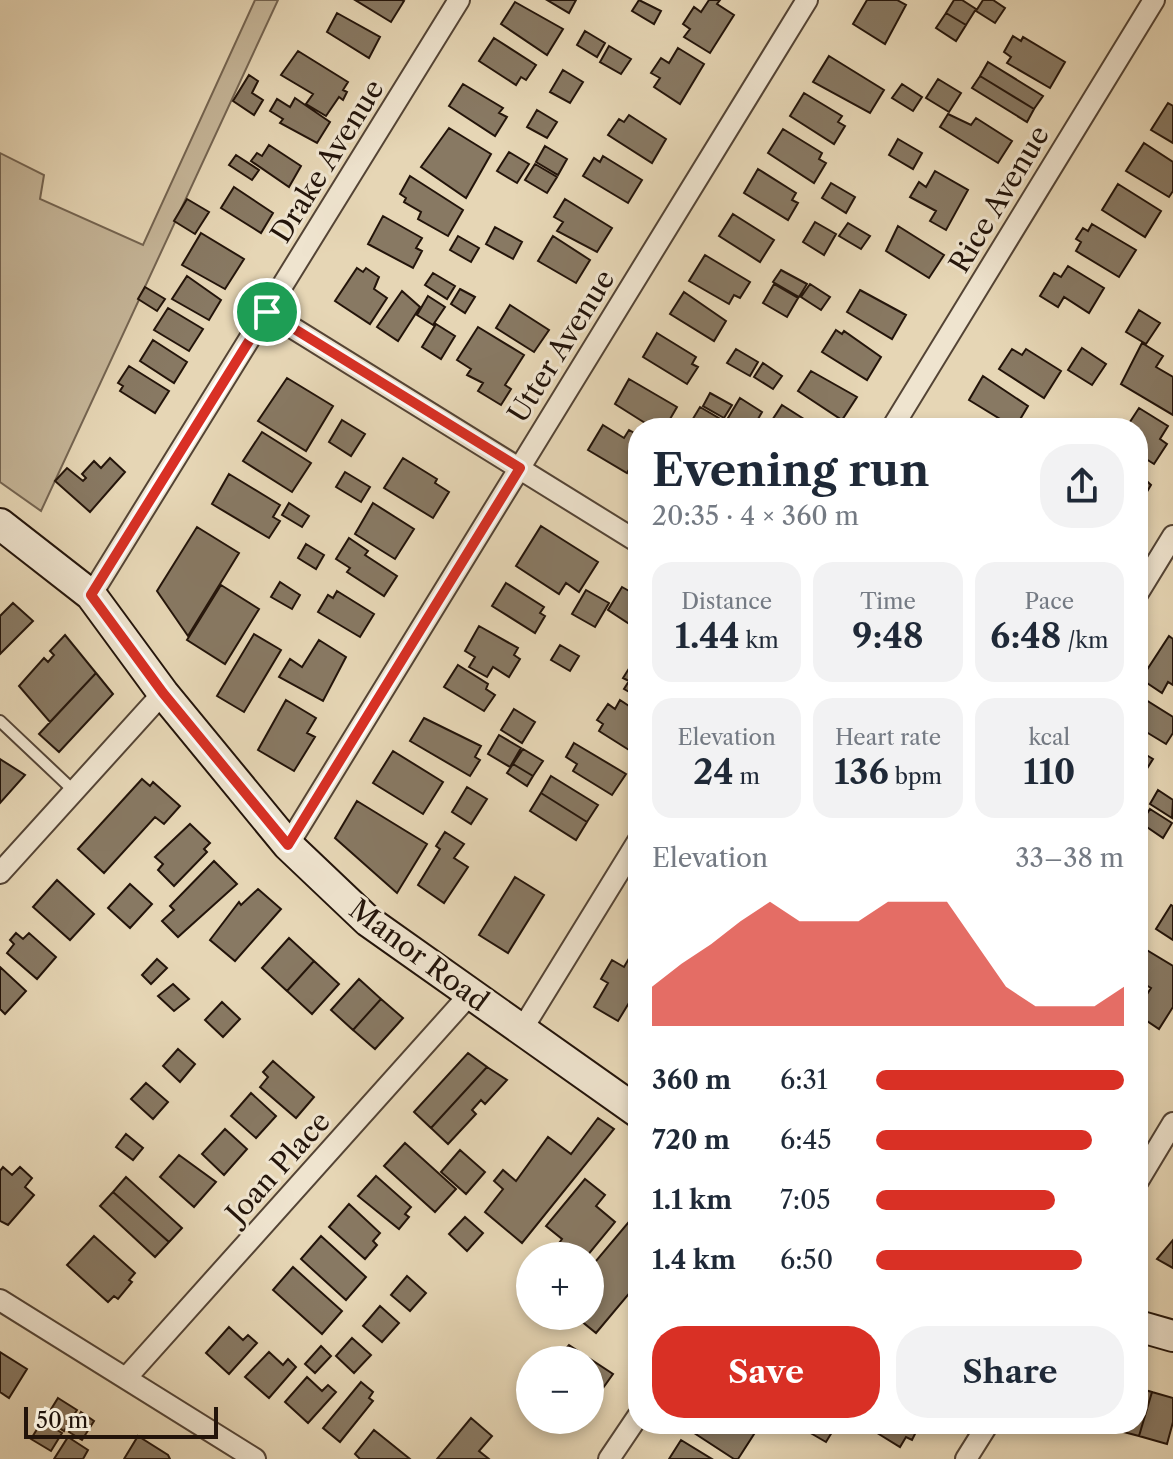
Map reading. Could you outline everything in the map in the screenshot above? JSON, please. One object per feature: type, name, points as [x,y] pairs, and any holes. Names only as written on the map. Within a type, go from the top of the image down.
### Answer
[{"type":"street","name":"Drake Avenue","points":[[91,595],[459,0]]},
{"type":"street","name":"Utter Avenue","points":[[288,845],[807,0]]},
{"type":"street","name":"Rice Avenue","points":[[898,418],[1154,0]]},
{"type":"street","points":[[267,312],[628,536]]},
{"type":"street","name":"Manor Road","points":[[0,524],[91,595],[163,693],[288,845],[368,921],[628,1105]]},
{"type":"street","points":[[1148,577],[1173,536]]},
{"type":"street","points":[[0,873],[163,693]]},
{"type":"street","points":[[521,1031],[628,857]]},
{"type":"street","name":"Joan Place","points":[[126,1378],[471,993]]},
{"type":"street","points":[[1148,1164],[1173,1123]]},
{"type":"street","points":[[0,1300],[244,1456]]},
{"type":"street","points":[[1148,1329],[1173,1336]]},
{"type":"street","points":[[609,1459],[628,1431]]},
{"type":"street","points":[[966,1459],[982,1434]]},
{"type":"lane","points":[[0,721],[74,791]]},
{"type":"shaded area","points":[[255,0],[278,0],[41,511],[0,482],[0,153],[44,175],[40,199],[143,245]]},
{"type":"building","points":[[355,0],[402,0],[404,1],[391,22]]},
{"type":"building","points":[[547,0],[576,0],[569,13]]},
{"type":"building","points":[[639,0],[661,11],[654,24],[632,11]]},
{"type":"building","points":[[709,0],[720,0],[717,4],[734,15],[710,53],[684,37],[690,29],[683,24],[694,7],[701,12]]},
{"type":"building","points":[[867,0],[897,0],[906,5],[885,44],[853,24]]},
{"type":"building","points":[[954,0],[962,0],[976,9],[966,25],[946,13]]},
{"type":"building","points":[[983,0],[993,0],[1005,8],[995,23],[976,11]]},
{"type":"building","points":[[515,2],[563,29],[547,55],[501,24]]},
{"type":"building","points":[[337,13],[380,37],[369,58],[327,32]]},
{"type":"building","points":[[946,13],[966,25],[956,41],[936,28]]},
{"type":"building","points":[[585,31],[605,43],[597,57],[577,45]]},
{"type":"building","points":[[1013,36],[1021,41],[1023,37],[1065,62],[1050,88],[1007,63],[1011,57],[1004,52]]},
{"type":"building","points":[[494,38],[536,65],[526,80],[521,77],[516,85],[479,61]]},
{"type":"building","points":[[609,46],[631,59],[621,74],[600,62]]},
{"type":"building","points":[[678,48],[704,64],[680,104],[654,87],[660,78],[651,73],[661,58],[669,63]]},
{"type":"building","points":[[298,51],[348,82],[343,90],[347,92],[343,100],[339,97],[326,116],[306,104],[313,94],[281,75]]},
{"type":"building","points":[[829,56],[884,90],[870,113],[813,82]]},
{"type":"building","points":[[988,62],[1043,96],[1034,109],[980,76]]},
{"type":"building","points":[[563,70],[583,82],[570,103],[550,92]]},
{"type":"building","points":[[249,75],[258,81],[252,93],[263,100],[254,115],[233,101]]},
{"type":"building","points":[[980,76],[1034,109],[1027,122],[972,88]]},
{"type":"building","points":[[938,79],[961,93],[949,112],[926,98]]},
{"type":"building","points":[[463,84],[503,108],[499,113],[507,117],[495,136],[449,106]]},
{"type":"building","points":[[902,84],[922,97],[913,111],[892,98]]},
{"type":"building","points":[[804,93],[842,116],[838,122],[845,126],[834,144],[790,116]]},
{"type":"building","points":[[295,98],[330,122],[317,143],[280,123],[283,119],[270,111],[277,99],[290,107]]},
{"type":"building","points":[[1168,103],[1173,106],[1173,143],[1151,130]]},
{"type":"building","points":[[537,110],[557,122],[547,138],[527,127]]},
{"type":"building","points":[[948,114],[971,125],[976,118],[1012,141],[998,163],[940,127]]},
{"type":"building","points":[[629,115],[666,139],[652,163],[608,135],[619,119],[624,122]]},
{"type":"building","points":[[449,128],[491,154],[466,198],[421,167]]},
{"type":"building","points":[[783,129],[822,153],[819,159],[826,163],[814,183],[768,153]]},
{"type":"building","points":[[898,139],[922,153],[913,169],[889,155]]},
{"type":"building","points":[[1144,143],[1173,162],[1173,191],[1169,197],[1126,171]]},
{"type":"building","points":[[269,145],[301,166],[289,187],[251,161],[257,153],[262,156]]},
{"type":"building","points":[[545,146],[567,159],[558,175],[536,162]]},
{"type":"building","points":[[509,152],[529,164],[517,183],[497,171]]},
{"type":"building","points":[[236,155],[259,170],[252,180],[229,165]]},
{"type":"building","points":[[603,156],[642,180],[628,203],[583,176],[594,158],[600,162]]},
{"type":"building","points":[[535,164],[557,177],[547,193],[525,180]]},
{"type":"building","points":[[758,169],[796,193],[792,200],[798,203],[788,220],[744,193]]},
{"type":"building","points":[[935,171],[968,190],[946,230],[930,221],[936,211],[910,197],[919,182],[926,187]]},
{"type":"building","points":[[410,176],[463,210],[448,236],[418,219],[421,212],[404,202],[406,198],[400,194]]},
{"type":"building","points":[[831,183],[855,197],[846,213],[822,198]]},
{"type":"building","points":[[1118,184],[1161,211],[1145,237],[1102,210]]},
{"type":"building","points":[[234,187],[273,213],[261,233],[221,208]]},
{"type":"building","points":[[187,199],[209,212],[195,234],[174,221]]},
{"type":"building","points":[[565,199],[612,228],[597,252],[557,231],[563,222],[554,217]]},
{"type":"building","points":[[733,214],[774,240],[760,262],[719,236]]},
{"type":"building","points":[[383,216],[422,238],[416,248],[422,251],[413,268],[368,244]]},
{"type":"building","points":[[815,222],[836,234],[824,255],[803,242]]},
{"type":"building","points":[[848,223],[870,236],[861,249],[839,236]]},
{"type":"building","points":[[1092,224],[1136,250],[1119,277],[1076,251],[1081,242],[1076,239],[1083,228],[1088,231]]},
{"type":"building","points":[[898,226],[944,255],[929,278],[886,251]]},
{"type":"building","points":[[495,227],[522,242],[513,259],[486,244]]},
{"type":"building","points":[[201,233],[244,259],[225,289],[182,265]]},
{"type":"building","points":[[458,236],[479,248],[471,262],[450,250]]},
{"type":"building","points":[[553,236],[590,260],[576,283],[538,261]]},
{"type":"building","points":[[705,255],[750,282],[740,298],[734,295],[729,304],[689,281]]},
{"type":"building","points":[[1068,266],[1104,288],[1089,313],[1064,297],[1058,307],[1040,296],[1054,273],[1061,277]]},
{"type":"building","points":[[357,268],[363,272],[366,268],[379,277],[374,289],[387,298],[370,324],[335,301]]},
{"type":"building","points":[[781,270],[807,284],[799,297],[773,282]]},
{"type":"building","points":[[433,273],[455,286],[447,299],[425,285]]},
{"type":"building","points":[[187,276],[221,300],[209,320],[172,299]]},
{"type":"building","points":[[774,284],[798,298],[787,317],[763,303]]},
{"type":"building","points":[[810,284],[830,297],[821,310],[801,297]]},
{"type":"building","points":[[145,287],[165,299],[157,311],[138,299]]},
{"type":"building","points":[[460,289],[475,297],[465,313],[451,304]]},
{"type":"building","points":[[860,290],[906,315],[892,339],[847,312]]},
{"type":"building","points":[[402,291],[420,307],[398,341],[377,327]]},
{"type":"building","points":[[684,292],[726,321],[714,341],[670,314]]},
{"type":"building","points":[[428,296],[445,307],[433,325],[417,315]]},
{"type":"building","points":[[510,305],[549,330],[534,352],[496,328]]},
{"type":"building","points":[[168,308],[203,329],[189,351],[154,330]]},
{"type":"building","points":[[1139,310],[1160,323],[1146,344],[1126,332]]},
{"type":"building","points":[[436,324],[455,336],[441,359],[422,347]]},
{"type":"building","points":[[478,327],[524,355],[505,385],[511,389],[501,405],[478,391],[483,383],[467,375],[471,369],[457,360]]},
{"type":"building","points":[[836,330],[842,334],[844,331],[881,357],[867,380],[822,352]]},
{"type":"building","points":[[657,333],[696,357],[692,364],[698,367],[687,384],[643,357]]},
{"type":"building","points":[[153,340],[187,362],[174,383],[140,361]]},
{"type":"building","points":[[1142,343],[1163,356],[1156,367],[1173,377],[1173,415],[1121,384]]},
{"type":"building","points":[[1082,348],[1106,364],[1092,385],[1068,370]]},
{"type":"building","points":[[736,349],[758,362],[750,376],[727,363]]},
{"type":"building","points":[[1012,349],[1022,355],[1026,349],[1061,371],[1044,398],[999,369]]},
{"type":"building","points":[[763,363],[782,376],[773,389],[754,377]]},
{"type":"building","points":[[129,366],[169,391],[155,413],[120,391],[123,386],[118,383]]},
{"type":"building","points":[[811,371],[857,397],[843,418],[839,418],[798,391]]},
{"type":"building","points":[[983,376],[1028,406],[1021,418],[999,418],[969,400]]},
{"type":"building","points":[[287,378],[333,406],[306,451],[258,421]]},
{"type":"building","points":[[629,379],[677,407],[671,418],[637,418],[615,404]]},
{"type":"building","points":[[710,393],[732,405],[724,418],[703,406]]},
{"type":"building","points":[[740,398],[762,412],[759,418],[728,418]]},
{"type":"building","points":[[782,405],[802,418],[774,418]]},
{"type":"building","points":[[700,407],[719,418],[693,418]]},
{"type":"building","points":[[1139,408],[1168,426],[1160,439],[1167,444],[1154,464],[1148,460],[1148,418],[1132,418]]},
{"type":"building","points":[[342,420],[365,434],[351,456],[329,442]]},
{"type":"building","points":[[603,425],[624,438],[628,432],[628,471],[627,473],[588,450]]},
{"type":"building","points":[[262,432],[311,463],[292,492],[243,461]]},
{"type":"building","points":[[110,458],[125,472],[90,512],[55,481],[67,468],[83,481],[86,478],[82,474],[94,461],[101,468]]},
{"type":"building","points":[[403,458],[437,479],[435,483],[449,492],[433,518],[384,488]]},
{"type":"building","points":[[345,472],[370,487],[361,502],[336,487]]},
{"type":"building","points":[[229,474],[280,505],[273,517],[280,521],[269,538],[212,504]]},
{"type":"building","points":[[289,503],[309,516],[302,527],[282,515]]},
{"type":"building","points":[[373,503],[414,529],[395,559],[355,534]]},
{"type":"building","points":[[541,526],[598,562],[579,592],[566,583],[559,594],[516,566]]},
{"type":"building","points":[[197,527],[239,553],[188,636],[157,591]]},
{"type":"building","points":[[349,538],[368,551],[365,555],[397,576],[384,596],[347,572],[350,568],[336,559]]},
{"type":"building","points":[[306,544],[324,555],[316,569],[298,558]]},
{"type":"building","points":[[280,582],[300,595],[292,609],[271,597]]},
{"type":"building","points":[[506,583],[544,607],[540,613],[545,616],[535,633],[492,606]]},
{"type":"building","points":[[221,585],[259,609],[225,664],[187,640]]},
{"type":"building","points":[[622,587],[628,590],[628,623],[608,610]]},
{"type":"building","points":[[586,590],[609,603],[595,627],[572,614]]},
{"type":"building","points":[[337,591],[374,614],[360,637],[318,612],[328,595],[333,598]]},
{"type":"building","points":[[13,603],[33,621],[0,654],[0,616]]},
{"type":"building","points":[[479,626],[518,648],[514,655],[520,659],[509,677],[493,667],[487,677],[469,667],[475,657],[465,651]]},
{"type":"building","points":[[254,634],[281,650],[244,712],[217,696]]},
{"type":"building","points":[[65,635],[96,673],[50,722],[19,686],[44,658],[48,662],[54,655],[50,651]]},
{"type":"building","points":[[1169,636],[1173,639],[1173,685],[1168,682],[1162,693],[1148,684],[1148,668]]},
{"type":"building","points":[[319,640],[346,657],[323,701],[279,677],[290,659],[302,667]]},
{"type":"building","points":[[560,645],[579,656],[570,671],[551,660]]},
{"type":"building","points":[[458,665],[488,684],[486,689],[495,695],[484,711],[444,687]]},
{"type":"building","points":[[96,673],[113,694],[59,752],[39,734]]},
{"type":"building","points":[[286,700],[316,718],[307,733],[315,737],[294,771],[258,750]]},
{"type":"building","points":[[620,700],[628,705],[628,749],[599,731],[603,724],[597,720],[608,704],[615,709]]},
{"type":"building","points":[[1148,701],[1173,717],[1173,733],[1166,744],[1148,733]]},
{"type":"building","points":[[514,709],[535,722],[522,743],[501,730]]},
{"type":"building","points":[[424,718],[481,746],[475,757],[480,760],[470,776],[410,741]]},
{"type":"building","points":[[499,735],[521,748],[510,767],[488,754]]},
{"type":"building","points":[[574,743],[626,774],[612,795],[573,771],[577,764],[566,757]]},
{"type":"building","points":[[523,749],[543,761],[533,776],[513,764]]},
{"type":"building","points":[[393,751],[443,782],[423,814],[373,783]]},
{"type":"building","points":[[0,759],[25,775],[0,803]]},
{"type":"building","points":[[513,764],[533,776],[527,786],[507,773]]},
{"type":"building","points":[[551,776],[598,805],[587,822],[541,793]]},
{"type":"building","points":[[142,779],[150,786],[153,782],[180,806],[164,824],[155,817],[104,873],[78,849]]},
{"type":"building","points":[[467,787],[487,799],[471,824],[452,812]]},
{"type":"building","points":[[1158,790],[1173,800],[1172,818],[1150,804]]},
{"type":"building","points":[[541,793],[587,822],[576,840],[530,811]]},
{"type":"building","points":[[357,801],[427,844],[397,893],[335,838]]},
{"type":"building","points":[[1150,809],[1172,823],[1163,838],[1148,828]]},
{"type":"building","points":[[190,824],[210,843],[204,849],[207,852],[174,886],[158,870],[163,864],[155,857]]},
{"type":"building","points":[[445,832],[464,844],[454,858],[468,867],[444,903],[418,885],[440,849],[436,846]]},
{"type":"building","points":[[214,861],[237,884],[178,937],[162,921],[174,910],[170,906]]},
{"type":"building","points":[[515,877],[544,895],[508,953],[479,935]]},
{"type":"building","points":[[57,880],[94,914],[70,940],[33,907]]},
{"type":"building","points":[[130,884],[152,904],[130,928],[108,908]]},
{"type":"building","points":[[258,889],[281,909],[235,961],[210,940],[239,902],[241,905]]},
{"type":"building","points":[[1173,906],[1173,940],[1156,929]]},
{"type":"building","points":[[16,933],[23,939],[29,933],[56,957],[37,979],[7,953],[14,944],[10,940]]},
{"type":"building","points":[[289,938],[314,961],[287,991],[262,968]]},
{"type":"building","points":[[1148,951],[1173,966],[1173,1007],[1159,1029],[1148,1022],[1148,993],[1151,988],[1148,986]]},
{"type":"building","points":[[157,959],[167,968],[151,984],[142,975]]},
{"type":"building","points":[[612,960],[624,967],[628,960],[628,1004],[618,1021],[594,1007],[608,983],[601,979]]},
{"type":"building","points":[[314,961],[339,984],[312,1014],[287,991]]},
{"type":"building","points":[[0,967],[26,991],[5,1014],[0,1009]]},
{"type":"building","points":[[359,979],[381,999],[353,1030],[331,1010]]},
{"type":"building","points":[[173,984],[189,999],[174,1011],[158,996]]},
{"type":"building","points":[[381,999],[403,1018],[375,1049],[353,1030]]},
{"type":"building","points":[[222,1002],[240,1019],[223,1037],[205,1020]]},
{"type":"building","points":[[178,1049],[195,1064],[180,1082],[163,1066]]},
{"type":"building","points":[[468,1053],[487,1067],[431,1128],[414,1112]]},
{"type":"building","points":[[273,1061],[314,1097],[296,1118],[260,1087],[268,1077],[263,1072]]},
{"type":"building","points":[[487,1067],[507,1080],[485,1104],[481,1100],[472,1110],[476,1114],[448,1144],[431,1128]]},
{"type":"building","points":[[146,1083],[168,1102],[153,1119],[131,1099]]},
{"type":"building","points":[[251,1093],[276,1116],[256,1138],[231,1116]]},
{"type":"building","points":[[598,1118],[614,1129],[523,1242],[485,1212],[503,1189],[494,1181],[503,1170],[516,1181],[548,1137],[571,1154]]},
{"type":"building","points":[[225,1129],[247,1149],[224,1175],[202,1154]]},
{"type":"building","points":[[126,1134],[143,1148],[133,1160],[116,1147]]},
{"type":"building","points":[[405,1143],[456,1189],[435,1212],[384,1166]]},
{"type":"building","points":[[460,1150],[485,1172],[466,1194],[441,1172]]},
{"type":"building","points":[[179,1155],[216,1182],[194,1207],[160,1177]]},
{"type":"building","points":[[3,1167],[12,1175],[20,1167],[32,1178],[25,1187],[34,1195],[8,1225],[0,1221],[0,1171]]},
{"type":"building","points":[[376,1176],[411,1207],[405,1214],[409,1217],[399,1229],[358,1196]]},
{"type":"building","points":[[126,1177],[182,1228],[169,1242],[113,1192]]},
{"type":"building","points":[[585,1179],[605,1195],[596,1206],[615,1222],[599,1242],[560,1242],[562,1239],[546,1226]]},
{"type":"building","points":[[113,1192],[169,1242],[155,1257],[100,1206]]},
{"type":"building","points":[[349,1204],[380,1233],[373,1241],[377,1245],[365,1259],[329,1227]]},
{"type":"building","points":[[465,1217],[483,1233],[467,1251],[449,1234]]},
{"type":"building","points":[[628,1223],[628,1295],[604,1323],[604,1251]]},
{"type":"building","points":[[94,1236],[135,1273],[129,1280],[132,1282],[118,1299],[114,1296],[108,1302],[67,1265]]},
{"type":"building","points":[[321,1236],[366,1277],[346,1300],[301,1259]]},
{"type":"building","points":[[1173,1240],[1173,1268],[1157,1259]]},
{"type":"building","points":[[293,1267],[342,1311],[322,1334],[273,1290]]},
{"type":"building","points":[[407,1276],[426,1293],[410,1311],[391,1295]]},
{"type":"building","points":[[380,1306],[399,1323],[382,1342],[363,1326]]},
{"type":"building","points":[[229,1327],[243,1340],[248,1335],[257,1343],[229,1374],[206,1353]]},
{"type":"building","points":[[352,1338],[371,1355],[354,1373],[336,1356]]},
{"type":"building","points":[[321,1346],[331,1356],[315,1373],[305,1364]]},
{"type":"building","points":[[0,1352],[27,1369],[9,1398],[0,1392]]},
{"type":"building","points":[[269,1352],[283,1365],[288,1359],[296,1367],[269,1398],[245,1377]]},
{"type":"building","points":[[604,1368],[613,1374],[604,1387]]},
{"type":"building","points":[[307,1377],[322,1391],[328,1385],[336,1392],[308,1423],[285,1402]]},
{"type":"building","points":[[361,1382],[373,1392],[369,1398],[373,1401],[340,1442],[323,1428]]},
{"type":"building","points":[[1152,1392],[1173,1398],[1173,1422],[1167,1444],[1139,1436],[1148,1434],[1148,1406]]},
{"type":"building","points":[[58,1398],[77,1410],[64,1431],[45,1419]]},
{"type":"building","points":[[81,1412],[94,1421],[82,1440],[69,1432]]},
{"type":"building","points":[[471,1418],[492,1436],[479,1451],[489,1459],[437,1459]]},
{"type":"building","points":[[42,1421],[62,1433],[51,1451],[31,1439]]},
{"type":"building","points":[[374,1430],[410,1459],[360,1459],[355,1454]]},
{"type":"building","points":[[696,1434],[754,1434],[738,1459]]},
{"type":"building","points":[[812,1434],[831,1434],[826,1442]]},
{"type":"building","points":[[879,1434],[915,1434],[912,1440],[906,1437],[900,1447]]},
{"type":"building","points":[[138,1436],[168,1455],[170,1459],[124,1459]]},
{"type":"building","points":[[68,1437],[88,1450],[83,1459],[54,1459]]},
{"type":"building","points":[[681,1440],[712,1459],[669,1459]]},
{"type":"route","points":[[267,312],[520,468],[288,845],[163,693],[91,595],[267,312]]}]
